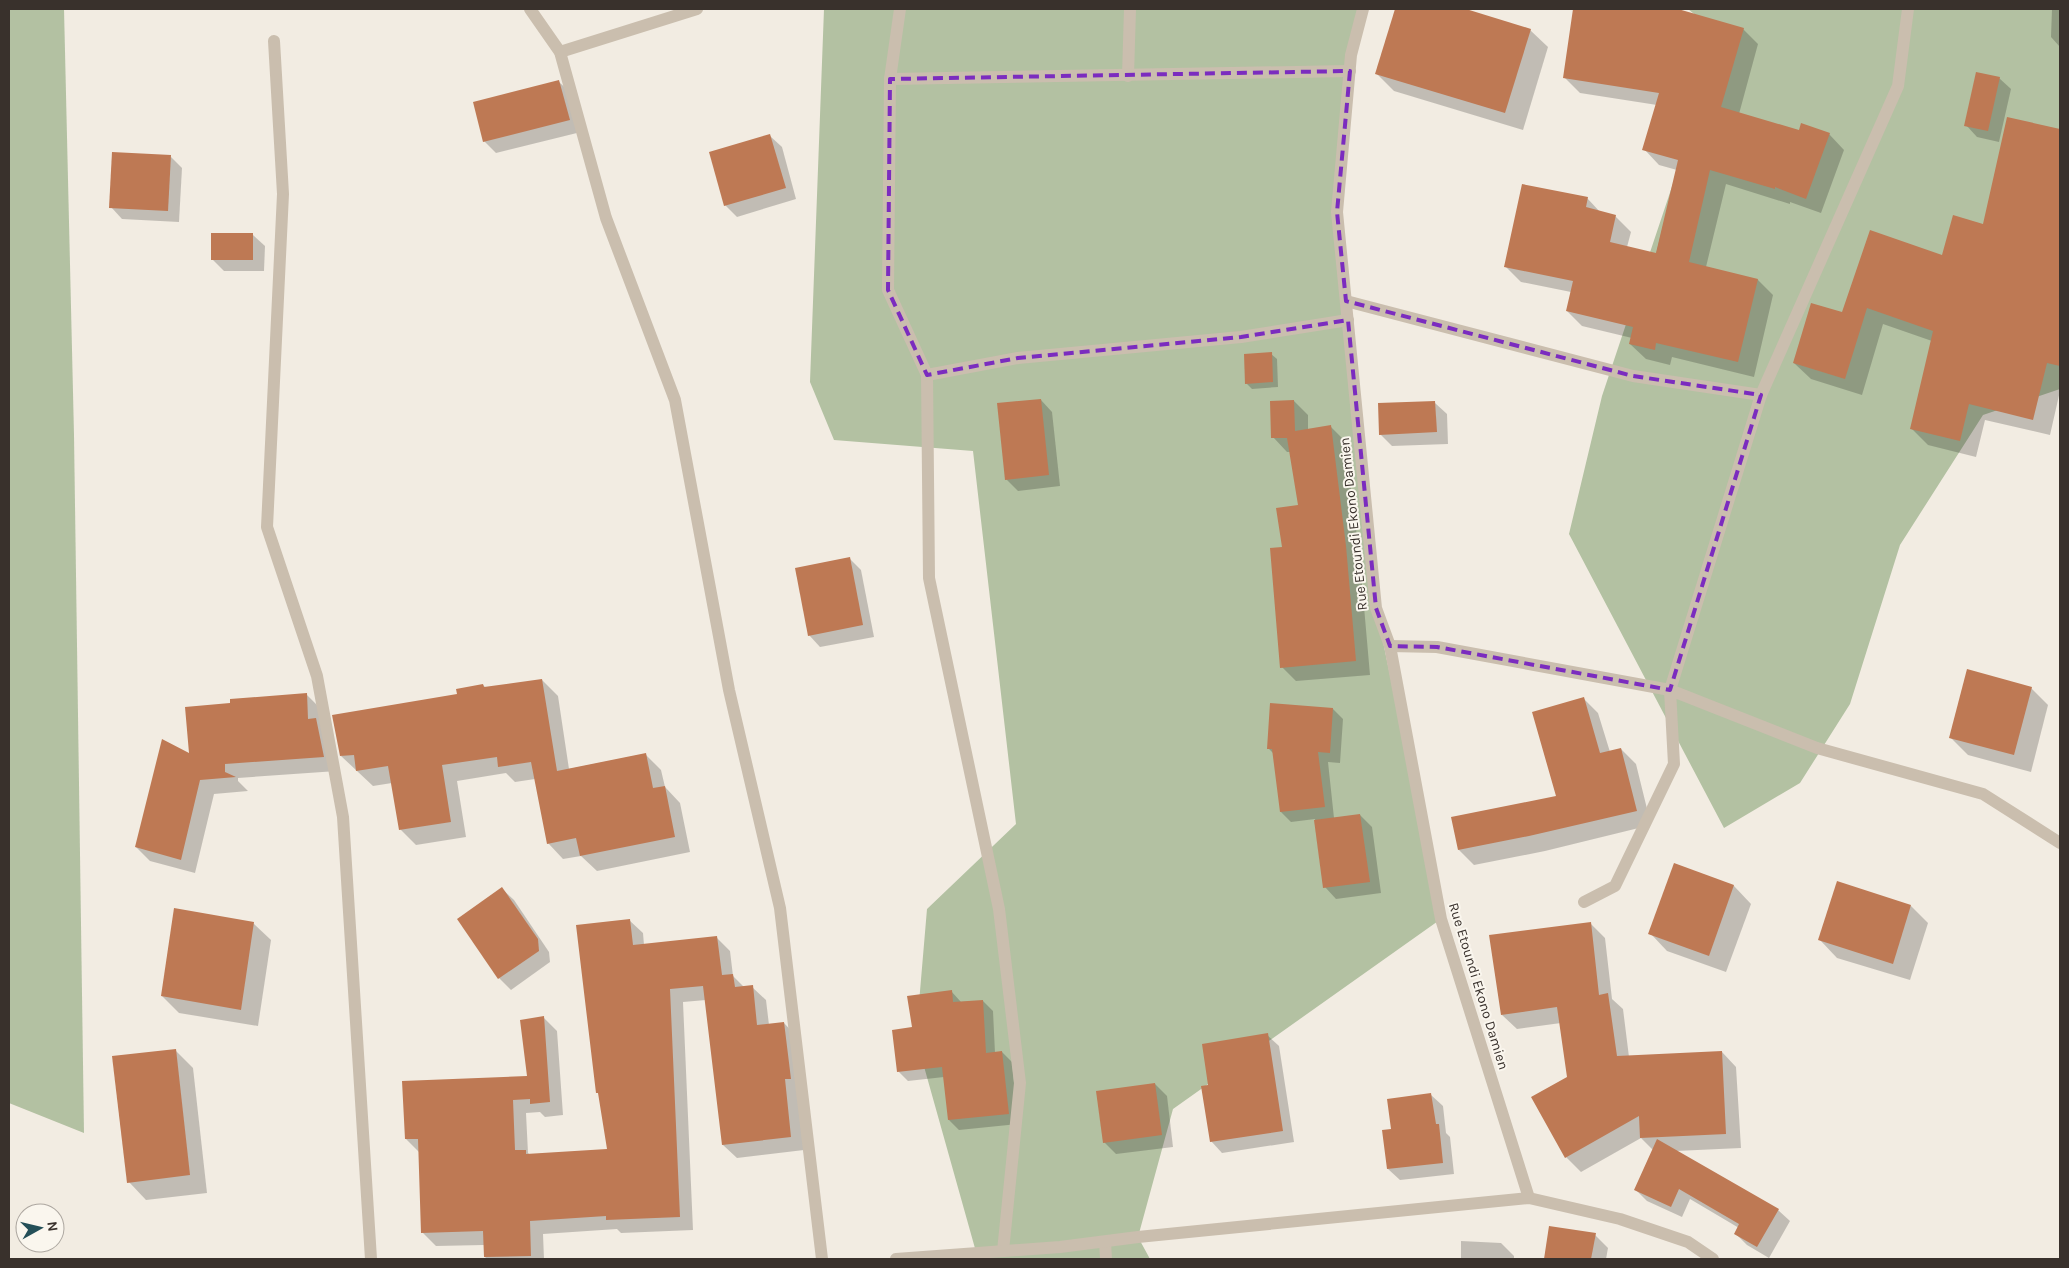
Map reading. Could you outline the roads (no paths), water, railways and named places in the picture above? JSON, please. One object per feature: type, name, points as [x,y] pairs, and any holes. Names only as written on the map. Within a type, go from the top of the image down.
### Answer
[{"type":"street","points":[[530,9],[560,52],[606,218],[675,400],[728,690],[780,908],[822,1259]]},
{"type":"street","points":[[560,52],[697,9]]},
{"type":"street","points":[[900,9],[890,80],[888,290],[927,375],[929,578],[999,909],[1020,1083],[1003,1251]]},
{"type":"street","points":[[1128,76],[1130,9]]},
{"type":"street","name":"Rue Etoundi Ekono Damien","points":[[1363,9],[1350,71],[1338,212],[1376,608],[1390,646],[1441,919],[1529,1198]]},
{"type":"street","points":[[1584,902],[1615,886],[1674,764],[1670,690],[1761,395],[1898,86],[1908,9]]},
{"type":"street","points":[[274,41],[283,194],[267,527],[317,676],[343,817],[371,1259]]},
{"type":"street","points":[[890,80],[1350,71]]},
{"type":"street","points":[[1346,301],[1633,376],[1761,395]]},
{"type":"street","points":[[927,375],[1018,358],[1241,338],[1348,320]]},
{"type":"street","points":[[1390,646],[1437,647],[1670,690],[1817,748],[1983,794],[2060,843]]},
{"type":"street","points":[[896,1259],[1105,1242],[1529,1198],[1620,1219],[1688,1242],[1713,1259]]},
{"type":"street","points":[[1105,1242],[1106,1259]]}]
